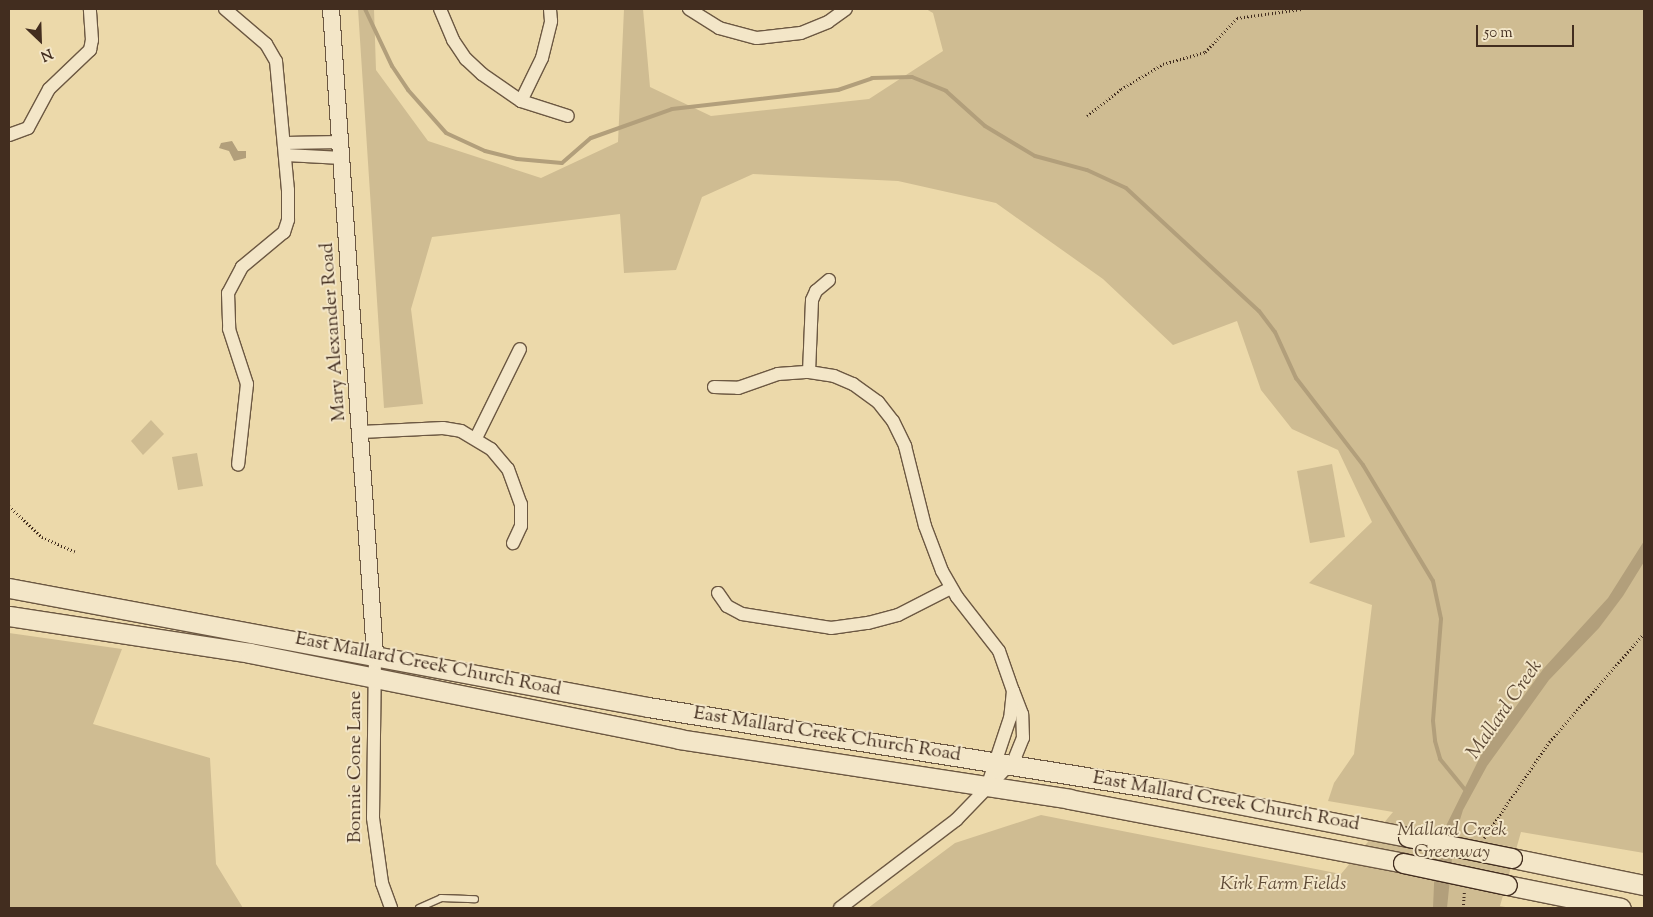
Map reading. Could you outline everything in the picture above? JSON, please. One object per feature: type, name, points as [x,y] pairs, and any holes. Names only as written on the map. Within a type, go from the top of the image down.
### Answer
[{"type":"main road","name":"East Mallard Creek Church Road","points":[[9,588],[375,654],[648,707],[1161,789],[1644,885]]},
{"type":"main road","name":"East Mallard Creek Church Road","points":[[9,616],[240,652],[679,739],[1189,820],[1621,908]]},
{"type":"street","points":[[9,135],[28,128],[49,90],[90,50],[92,40],[90,9]]},
{"type":"street","points":[[225,9],[266,44],[274,54],[279,73],[286,149],[286,227],[280,238],[242,267],[228,293],[229,329],[248,384],[238,465]]},
{"type":"street","name":"Mary Alexander Road","points":[[331,9],[375,654]]},
{"type":"street","points":[[440,9],[466,59],[482,74],[521,101],[568,116]]},
{"type":"street","points":[[521,101],[542,58],[551,21],[550,9]]},
{"type":"street","points":[[689,9],[719,28],[757,38],[800,33],[828,22],[846,9]]},
{"type":"street","points":[[286,149],[341,150]]},
{"type":"street","points":[[809,372],[812,300],[816,291],[829,280]]},
{"type":"street","points":[[476,438],[520,349]]},
{"type":"street","points":[[714,387],[738,388],[778,374],[809,372],[834,376],[853,384],[878,402],[894,421],[905,446],[930,542],[951,588],[999,651],[1022,714],[1023,738],[1002,763],[988,787],[944,830],[840,908]]},
{"type":"street","points":[[361,432],[443,428],[476,438],[497,455],[516,485],[522,513],[521,526],[512,543]]},
{"type":"street","points":[[718,593],[727,606],[742,614],[831,628],[868,623],[898,615],[951,588]]},
{"type":"street","name":"Bonnie Cone Lane","points":[[375,654],[374,834],[382,884],[391,908]]},
{"type":"street","points":[[1002,763],[1014,691]]},
{"type":"lane","points":[[419,908],[442,898],[475,899]]},
{"type":"path","points":[[1088,116],[1122,89],[1163,64],[1205,52],[1237,18],[1301,9]]},
{"type":"path","points":[[9,506],[42,537],[75,552]]},
{"type":"path","points":[[1484,839],[1549,742],[1644,633]]},
{"type":"path","points":[[1464,908],[1465,890]]},
{"type":"green space","points":[[358,9],[374,9],[376,70],[428,141],[541,178],[618,142],[624,9],[643,9],[650,87],[711,116],[869,99],[943,51],[933,13],[926,9],[1644,9],[1644,853],[1521,832],[1500,906],[1511,908],[868,908],[955,843],[1041,815],[1341,874],[1393,812],[1328,801],[1334,783],[1354,754],[1372,605],[1309,583],[1372,522],[1338,450],[1292,429],[1261,390],[1237,321],[1173,345],[1103,279],[996,203],[898,181],[753,174],[702,197],[676,270],[624,273],[620,214],[432,237],[411,309],[423,404],[384,408]]},
{"type":"green space","points":[[151,420],[164,434],[143,455],[131,441]]},
{"type":"green space","points":[[197,453],[203,486],[178,490],[172,457]]},
{"type":"green space","points":[[1332,464],[1345,537],[1310,543],[1297,471]]},
{"type":"green space","points":[[9,633],[122,649],[93,724],[210,758],[216,864],[243,908],[9,908]]},
{"type":"shaded area","points":[[232,141],[238,151],[246,151],[246,158],[234,161],[229,151],[219,148],[221,143]]},
{"type":"shaded area","points":[[1644,541],[1644,562],[1623,596],[1599,628],[1549,680],[1487,766],[1463,810],[1454,839],[1447,908],[1433,908],[1436,838],[1445,828],[1482,753],[1544,668],[1608,598]]},
{"type":"waterway","points":[[365,9],[392,66],[408,90],[446,133],[485,151],[517,159],[562,163],[591,138],[672,109],[838,90],[872,78],[912,77],[946,91],[985,126],[1035,156],[1087,170],[1126,188],[1259,311],[1275,332],[1296,378],[1363,465],[1433,581],[1441,619],[1433,721],[1435,741],[1440,759],[1466,791]]},
{"type":"water label","name":"Mallard Creek","points":[[1505,710]]},
{"type":"park label","name":"Mallard Creek Greenway","points":[[1452,842]]},
{"type":"park label","name":"Kirk Farm Fields","points":[[1283,885]]}]
